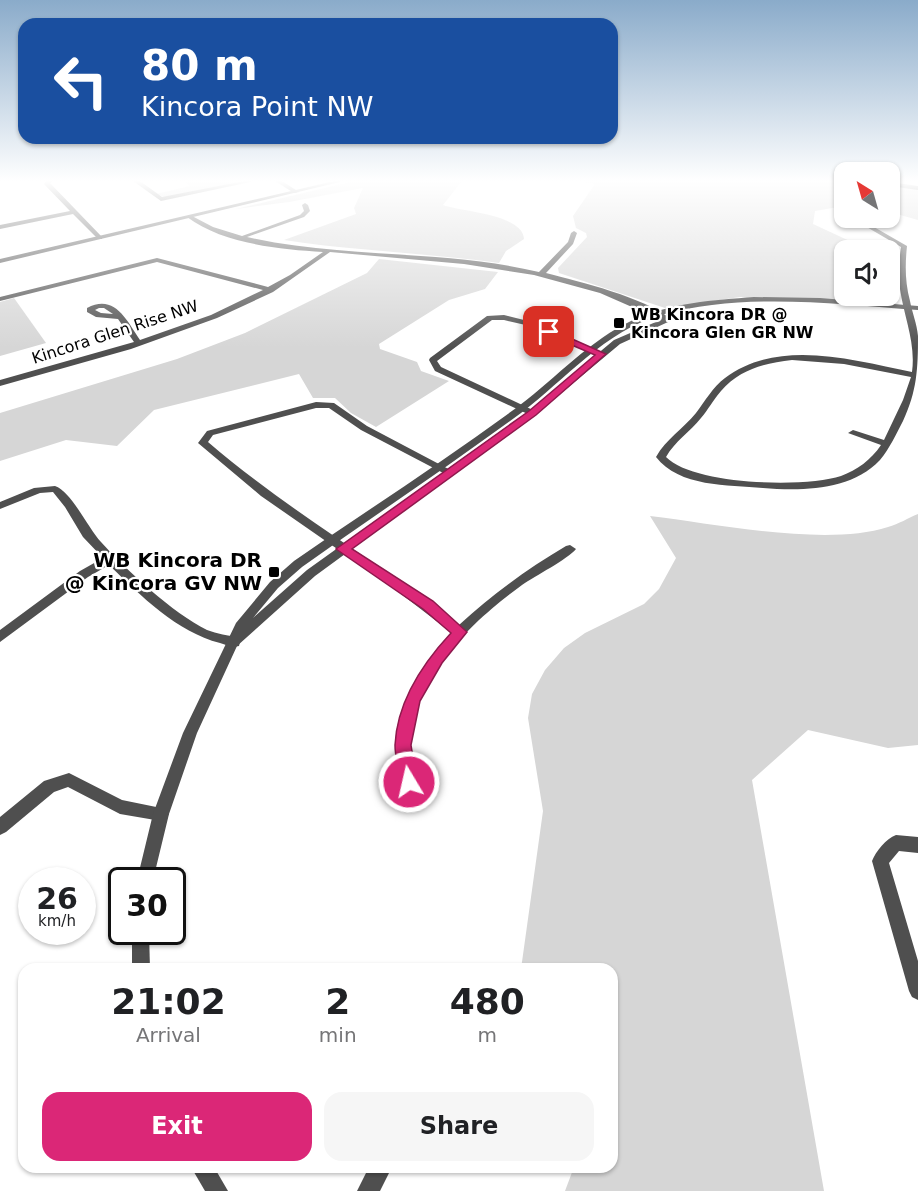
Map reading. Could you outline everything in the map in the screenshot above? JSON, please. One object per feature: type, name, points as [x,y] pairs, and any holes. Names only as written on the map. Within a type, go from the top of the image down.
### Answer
[{"type":"street","points":[[0,261],[106,237]]},
{"type":"street","points":[[247,237],[328,251],[416,256],[541,274],[614,294],[662,316]]},
{"type":"street","points":[[541,274],[571,243],[573,237]]},
{"type":"street","points":[[890,237],[903,243],[900,266],[918,356],[913,389],[874,461],[858,472],[836,481],[808,486],[730,482],[697,476],[669,467],[661,457],[727,379],[751,367],[792,357],[832,359],[915,375]]},
{"type":"street","name":"Kincora Glen Rise NW","points":[[0,383],[138,343],[205,320],[305,271],[328,251]]},
{"type":"street","name":"Kincora Glen Rise NW","points":[[0,299],[157,260],[270,290]]},
{"type":"street","points":[[149,867],[162,814],[190,733],[242,623],[274,585],[331,541],[522,408],[589,350],[618,329],[662,316],[707,310],[763,305],[907,310],[918,308]]},
{"type":"street","points":[[907,310],[918,313]]},
{"type":"street","points":[[234,642],[311,573],[342,549],[532,413],[601,354],[662,316]]},
{"type":"street","points":[[118,317],[138,343]]},
{"type":"street","points":[[532,413],[438,369],[433,360],[490,318],[500,317],[537,327],[601,354]]},
{"type":"street","points":[[451,473],[364,428],[331,405],[316,405],[210,433],[203,443],[230,469],[342,549],[428,605],[460,632]]},
{"type":"street","points":[[853,433],[885,444]]},
{"type":"street","points":[[0,506],[38,490],[56,489],[87,534],[110,560],[190,625],[206,634],[234,642]]},
{"type":"street","points":[[409,782],[403,745],[412,700],[436,658],[460,632],[526,576],[570,549]]},
{"type":"street","points":[[0,637],[84,574],[110,560]]},
{"type":"street","points":[[0,827],[49,786],[69,780],[120,807],[162,814]]},
{"type":"street","points":[[918,845],[896,843],[880,861],[918,991]]},
{"type":"street","points":[[141,945],[141,963]]},
{"type":"street","points":[[206,1173],[217,1191]]},
{"type":"street","points":[[368,1191],[378,1173]]},
{"type":"shaded area","points":[[293,237],[523,237],[524,239],[506,251],[499,263],[284,240]]},
{"type":"shaded area","points":[[587,237],[840,237],[848,240],[834,240],[834,300],[740,297],[665,308],[559,273],[558,268]]},
{"type":"shaded area","points":[[379,259],[498,272],[485,289],[449,300],[379,344],[380,349],[417,362],[421,371],[449,381],[376,427],[351,413],[335,398],[313,398],[299,374],[154,410],[117,446],[66,440],[0,461],[0,413],[177,359],[245,333],[367,273]]},
{"type":"shaded area","points":[[14,298],[46,343],[0,356],[0,302]]},
{"type":"shaded area","points":[[918,514],[918,745],[888,748],[808,730],[752,780],[824,1191],[565,1191],[572,1173],[618,1173],[618,963],[522,963],[543,811],[528,718],[532,694],[545,670],[564,648],[585,633],[644,604],[659,589],[676,558],[650,516],[803,534],[863,533],[896,524]]},
{"type":"place","name":"WB Kincora DR @ Kincora Glen GR NW","points":[[619,323]]},
{"type":"place","name":"WB Kincora DR @ Kincora GV NW","points":[[274,572]]},
{"type":"route","points":[[409,782],[403,745],[412,700],[436,658],[460,632],[428,605],[342,549],[532,413],[562,390],[601,354],[549,332]]}]
